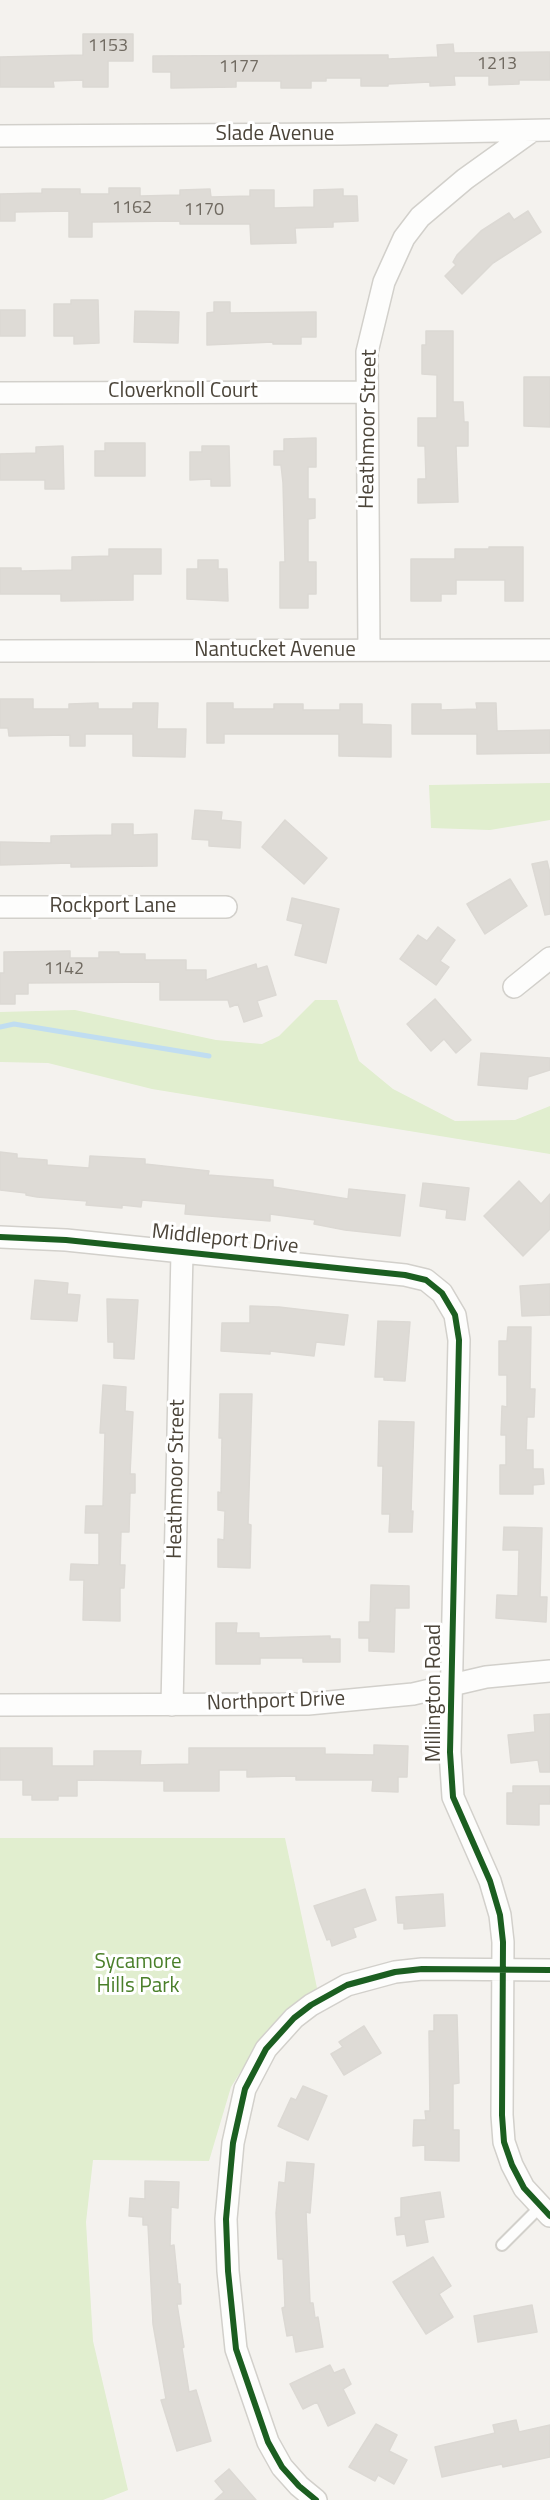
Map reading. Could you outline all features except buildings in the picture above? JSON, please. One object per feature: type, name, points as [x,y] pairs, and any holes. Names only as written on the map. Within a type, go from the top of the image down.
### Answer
[{"type":"street","name":"Slade Avenue","points":[[0,136],[541,131]]},
{"type":"street","name":"Heathmoor Street","points":[[369,651],[367,352],[384,282],[404,238],[420,217],[465,179],[541,131]]},
{"type":"street","name":"Cloverknoll Court","points":[[0,393],[367,392]]},
{"type":"street","name":"Nantucket Avenue","points":[[0,651],[550,650]]},
{"type":"street","name":"Rockport Lane","points":[[0,907],[226,907]]},
{"type":"street","points":[[514,987],[550,958]]},
{"type":"street","name":"Middleport Drive","points":[[0,1237],[66,1240],[405,1275],[426,1280],[442,1293]]},
{"type":"street","name":"Heathmoor Street","points":[[172,1705],[182,1252]]},
{"type":"street","name":"Millington Road","points":[[442,1293],[455,1315],[459,1340],[450,1752],[453,1797],[490,1881],[497,1904],[503,1942],[502,2115],[504,2142],[512,2165],[524,2188],[545,2211]]},
{"type":"street","name":"Northport Drive","points":[[0,1705],[308,1704],[412,1694],[486,1677],[550,1671]]},
{"type":"street","points":[[316,2500],[282,2467],[268,2442],[236,2349],[228,2271],[226,2219],[233,2143],[245,2089],[266,2049],[294,2018],[311,2005],[347,1985],[395,1972],[422,1969],[550,1970]]},
{"type":"lane","points":[[502,2245],[545,2211]]},
{"type":"green space","points":[[550,783],[550,820],[490,830],[431,828],[429,785]]},
{"type":"green space","points":[[315,1000],[337,1000],[359,1061],[393,1089],[455,1121],[515,1120],[550,1106],[550,1154],[152,1089],[48,1063],[0,1062],[0,1012],[75,1010],[216,1040],[262,1044],[279,1036]]},
{"type":"green space","name":"Sycamore Hills Park","points":[[0,1838],[285,1838],[317,1988],[267,2030],[231,2087],[209,2161],[93,2160],[86,2222],[93,2341],[128,2490],[103,2500],[0,2500]]},
{"type":"waterway","points":[[0,1027],[14,1024],[209,1056]]},
{"type":"cycle path","points":[[0,1237],[66,1240],[405,1275],[426,1280],[442,1293],[455,1315],[459,1340],[450,1752],[453,1797],[490,1881],[500,1915],[503,1942],[502,2115],[504,2142],[512,2165],[524,2188],[550,2216]]},
{"type":"cycle path","points":[[316,2500],[282,2467],[268,2442],[236,2349],[228,2271],[226,2219],[233,2143],[245,2089],[266,2049],[294,2018],[311,2005],[347,1985],[395,1972],[422,1969],[550,1970]]}]
